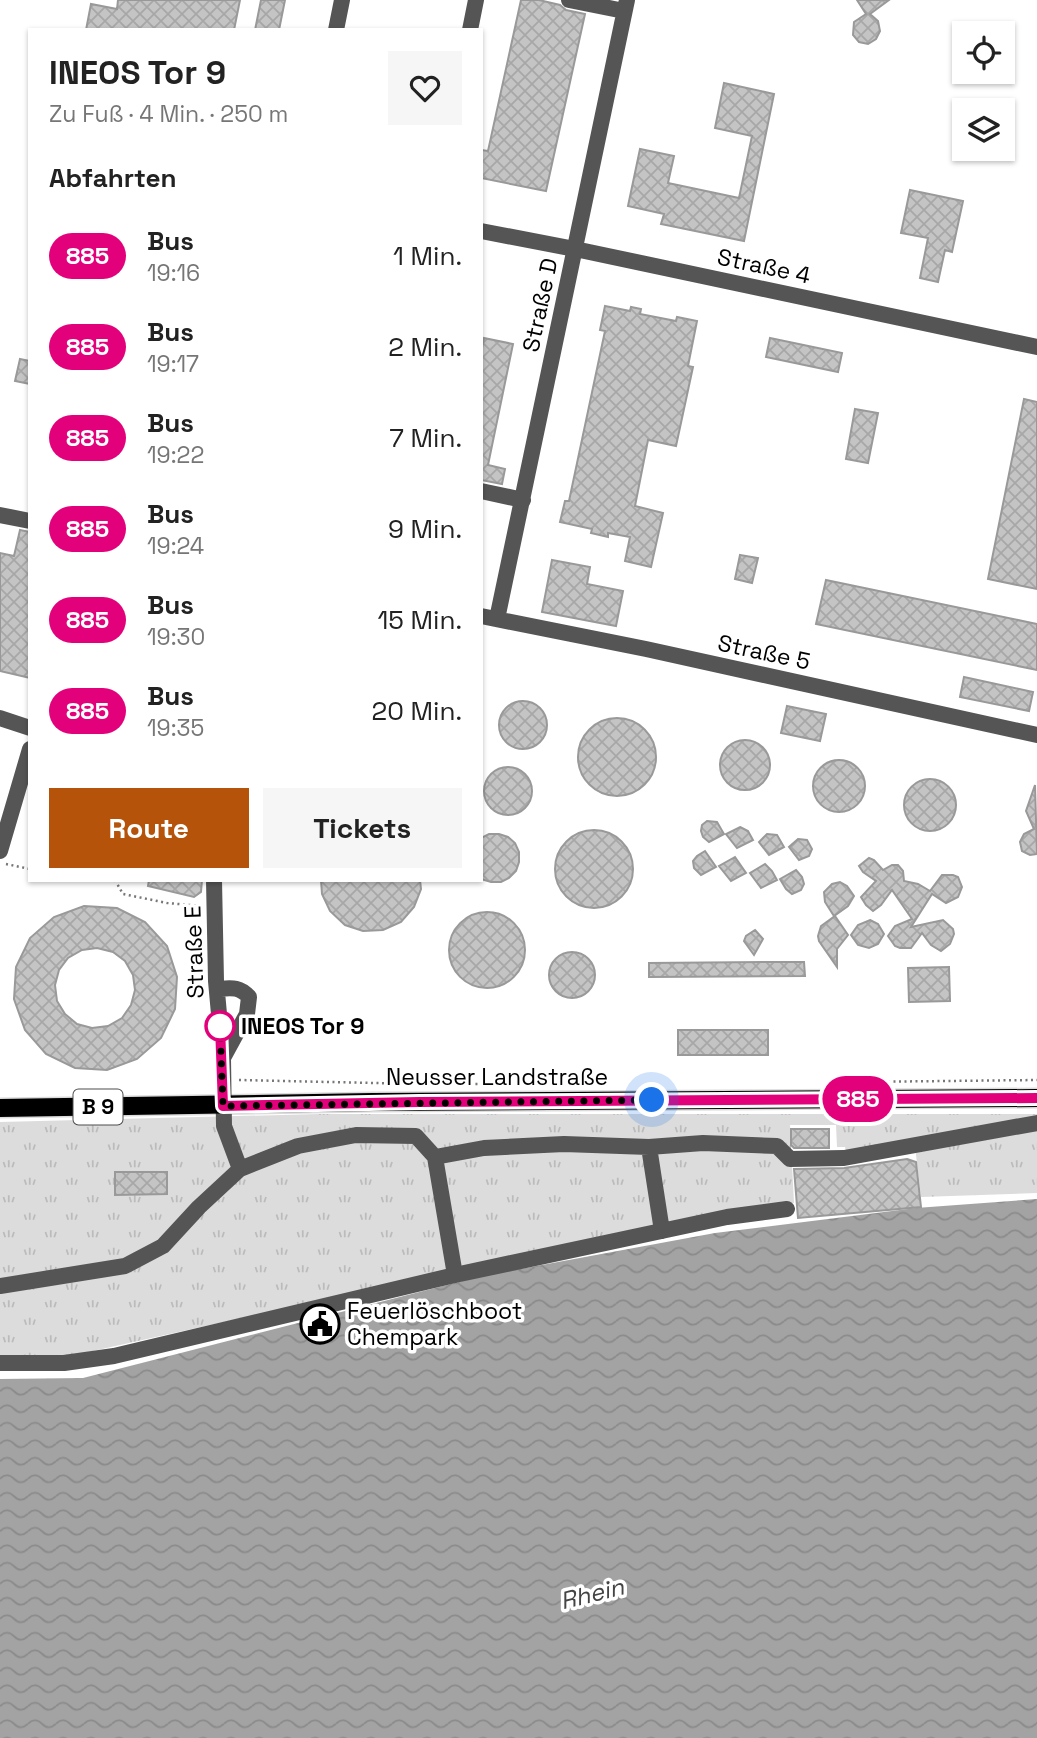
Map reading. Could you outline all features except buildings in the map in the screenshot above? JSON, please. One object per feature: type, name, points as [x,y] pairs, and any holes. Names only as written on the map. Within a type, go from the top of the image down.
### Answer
[{"type":"main road","name":"Neusser Landstraße","points":[[0,1108],[400,1102],[1037,1098]]},
{"type":"lane","points":[[336,28],[342,0]]},
{"type":"lane","points":[[470,28],[476,0]]},
{"type":"lane","points":[[569,0],[626,5]]},
{"type":"lane","name":"Straße D","points":[[489,618],[523,500],[626,5]]},
{"type":"lane","name":"Straße 4","points":[[483,231],[1037,347]]},
{"type":"lane","points":[[483,491],[523,500]]},
{"type":"lane","points":[[0,515],[28,522]]},
{"type":"lane","name":"Straße 5","points":[[489,618],[646,649],[1037,735]]},
{"type":"lane","points":[[0,718],[28,727]]},
{"type":"lane","points":[[0,851],[28,756]]},
{"type":"lane","name":"Straße E","points":[[215,882],[224,1126],[240,1170]]},
{"type":"lane","points":[[217,989],[236,988],[243,990],[249,997],[247,1014],[223,1058]]},
{"type":"lane","points":[[435,1157],[497,1147],[564,1144],[649,1147],[703,1143],[777,1146],[790,1159],[844,1158],[1037,1123]]},
{"type":"lane","points":[[0,1286],[125,1266],[163,1246],[199,1207],[240,1170],[298,1146],[356,1135],[416,1136],[435,1157],[455,1275]]},
{"type":"lane","points":[[649,1147],[662,1231]]},
{"type":"lane","points":[[0,1363],[64,1363],[114,1356],[455,1275],[727,1217],[788,1209]]},
{"type":"path","points":[[14,866],[28,869]]},
{"type":"path","points":[[116,882],[123,894],[167,903],[215,908]]},
{"type":"path","points":[[223,1081],[262,1079],[290,1082],[419,1084],[585,1084]]},
{"type":"path","points":[[846,1082],[1037,1080]]},
{"type":"green space","points":[[319,1114],[1037,1114],[1037,1193],[921,1197],[914,1138],[846,1151],[845,1147],[837,1147],[836,1125],[790,1125],[794,1203],[538,1252],[39,1363],[0,1365],[0,1122]]},
{"type":"water","name":"Rhein","points":[[1037,1199],[1037,1738],[0,1738],[0,1379],[83,1378],[482,1276],[715,1233],[916,1208]]},
{"type":"bus line","name":"885","points":[[220,1026],[223,1106],[1037,1098]]},
{"type":"place","name":"INEOS Tor 9","points":[[220,1026]]},
{"type":"place","name":"Feuerlöschboot Chempark","points":[[320,1324]]},
{"type":"route","points":[[220,1026],[223,1106],[652,1100]]}]
